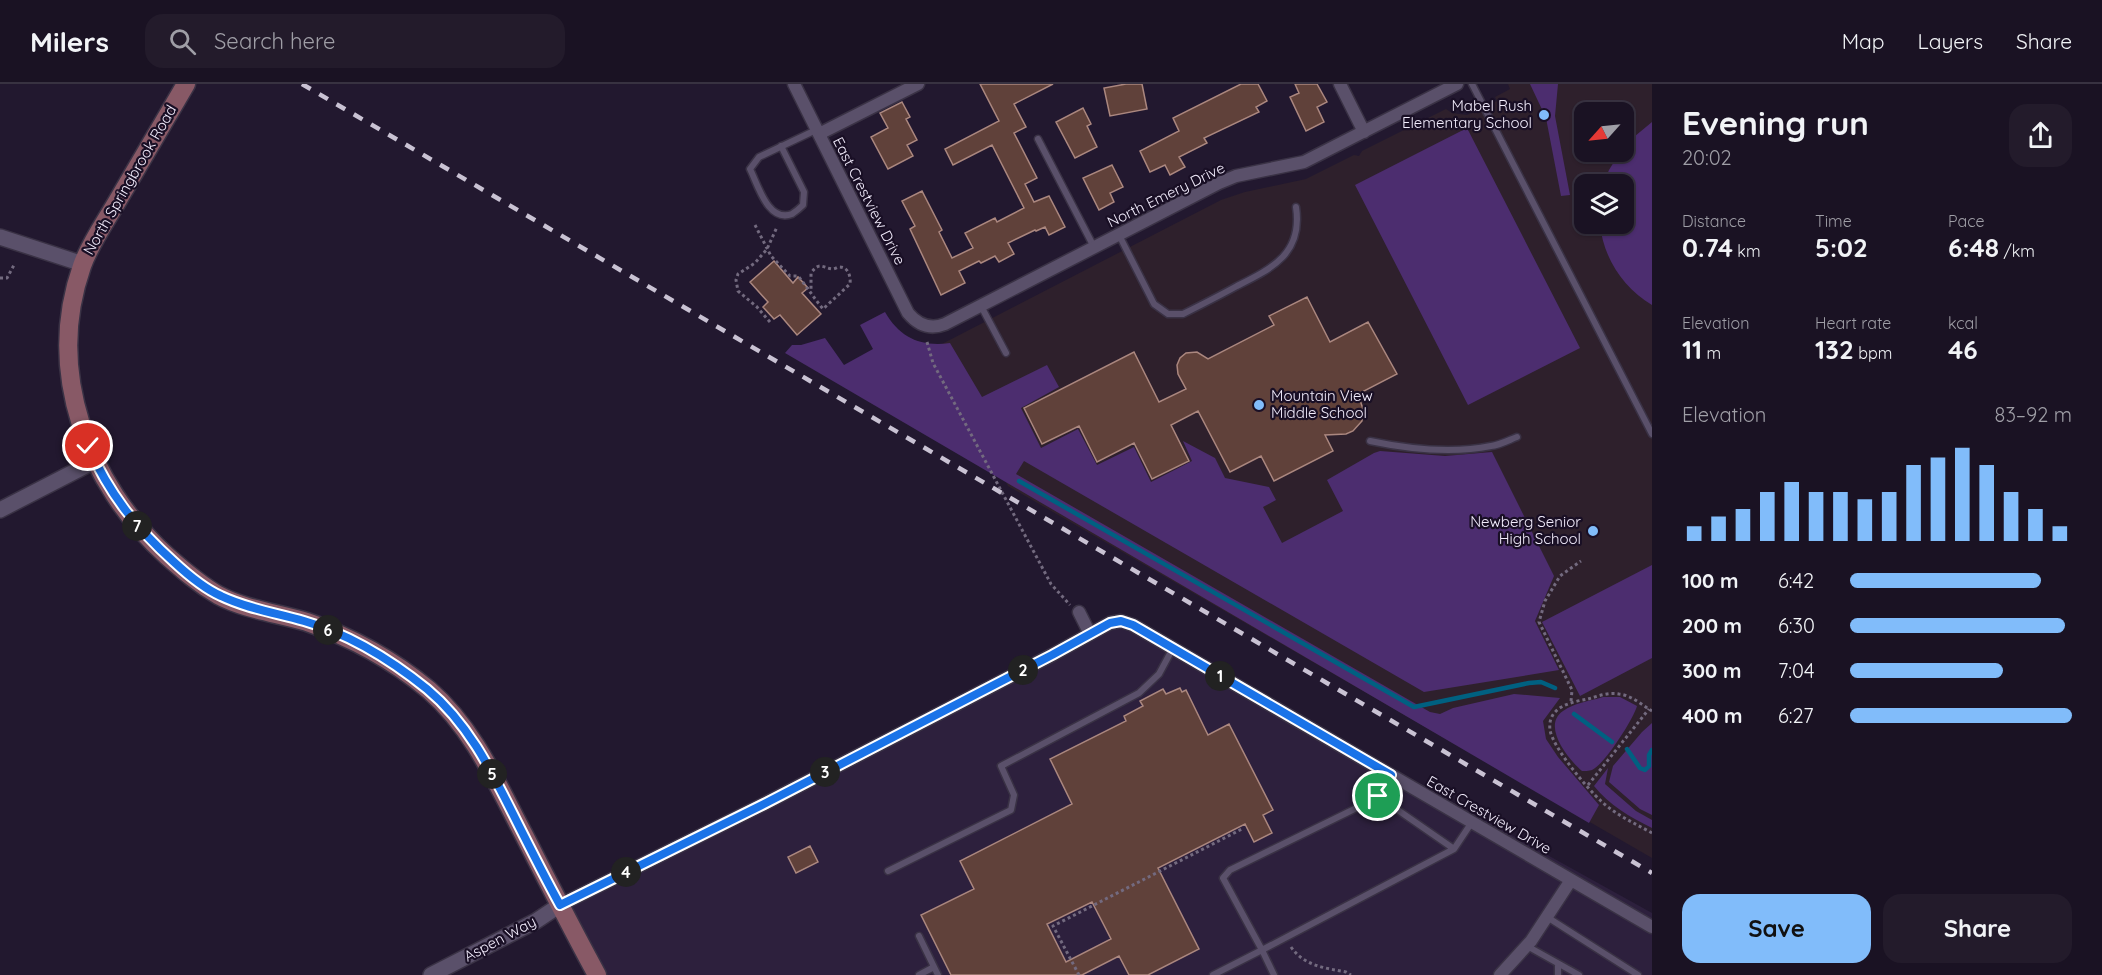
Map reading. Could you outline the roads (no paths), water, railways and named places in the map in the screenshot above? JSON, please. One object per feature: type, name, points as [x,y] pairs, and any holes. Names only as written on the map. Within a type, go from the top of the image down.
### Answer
[{"type":"main road","name":"North Springbrook Road","points":[[83,264],[186,84]]},
{"type":"main road","points":[[83,264],[73,299],[68,330],[69,367],[82,434],[110,489],[130,519],[194,580],[221,596],[255,609],[306,622],[336,633],[392,663],[428,690],[457,717],[475,744],[597,975]]},
{"type":"street","name":"East Crestview Drive","points":[[794,84],[908,313],[925,326]]},
{"type":"street","points":[[818,132],[918,84]]},
{"type":"street","points":[[1340,84],[1365,132]]},
{"type":"street","name":"North Emery Drive","points":[[925,326],[940,326],[1228,179],[1304,162],[1457,84]]},
{"type":"street","name":"North Springbrook Road","points":[[0,237],[83,264]]},
{"type":"street","points":[[0,510],[95,461]]},
{"type":"street","points":[[1079,612],[1090,634]]},
{"type":"street","name":"East Crestview Drive","points":[[1090,634],[1110,623],[1121,621],[1133,625],[1652,927]]},
{"type":"street","name":"Aspen Way","points":[[431,975],[536,921],[560,905],[764,804],[1090,634]]},
{"type":"street","points":[[1500,975],[1527,946],[1571,880]]},
{"type":"lane","points":[[1472,84],[1652,434]]},
{"type":"lane","points":[[782,146],[804,192],[804,199],[803,206],[791,214],[780,215],[769,209],[750,169],[759,157],[782,146],[818,132]]},
{"type":"lane","points":[[1038,139],[1094,248]]},
{"type":"lane","points":[[1119,234],[1154,304],[1168,314],[1183,314],[1263,273],[1281,261],[1290,249],[1297,233],[1296,207]]},
{"type":"lane","points":[[981,305],[1006,353]]},
{"type":"lane","points":[[1645,420],[1652,417]]},
{"type":"lane","points":[[1370,441],[1394,446],[1448,449],[1489,447],[1517,437]]},
{"type":"lane","points":[[888,871],[1011,810],[1014,795],[1001,766],[1139,693],[1159,674],[1173,648]]},
{"type":"lane","points":[[1274,975],[1223,878],[1230,870],[1378,796],[1391,775]]},
{"type":"lane","points":[[1378,796],[1454,849]]},
{"type":"lane","points":[[1213,975],[1454,849],[1472,822]]},
{"type":"lane","points":[[1547,917],[1638,975]]},
{"type":"lane","points":[[919,936],[938,975]]},
{"type":"lane","points":[[1527,946],[1579,975]]},
{"type":"lane","points":[[1558,964],[1558,975]]},
{"type":"lane","points":[[919,975],[934,967]]},
{"type":"waterway","points":[[1019,481],[1414,707],[1529,683],[1541,682],[1555,688]]},
{"type":"waterway","points":[[1574,714],[1612,742]]},
{"type":"waterway","points":[[1627,749],[1640,768],[1645,770],[1649,766],[1649,755],[1652,750]]},
{"type":"railway","points":[[302,84],[1652,873]]},
{"type":"place","name":"Mabel Rush Elementary School","points":[[1544,115]]},
{"type":"place","name":"Mountain View Middle School","points":[[1259,405]]},
{"type":"place","name":"Newberg Senior High School","points":[[1593,531]]}]
